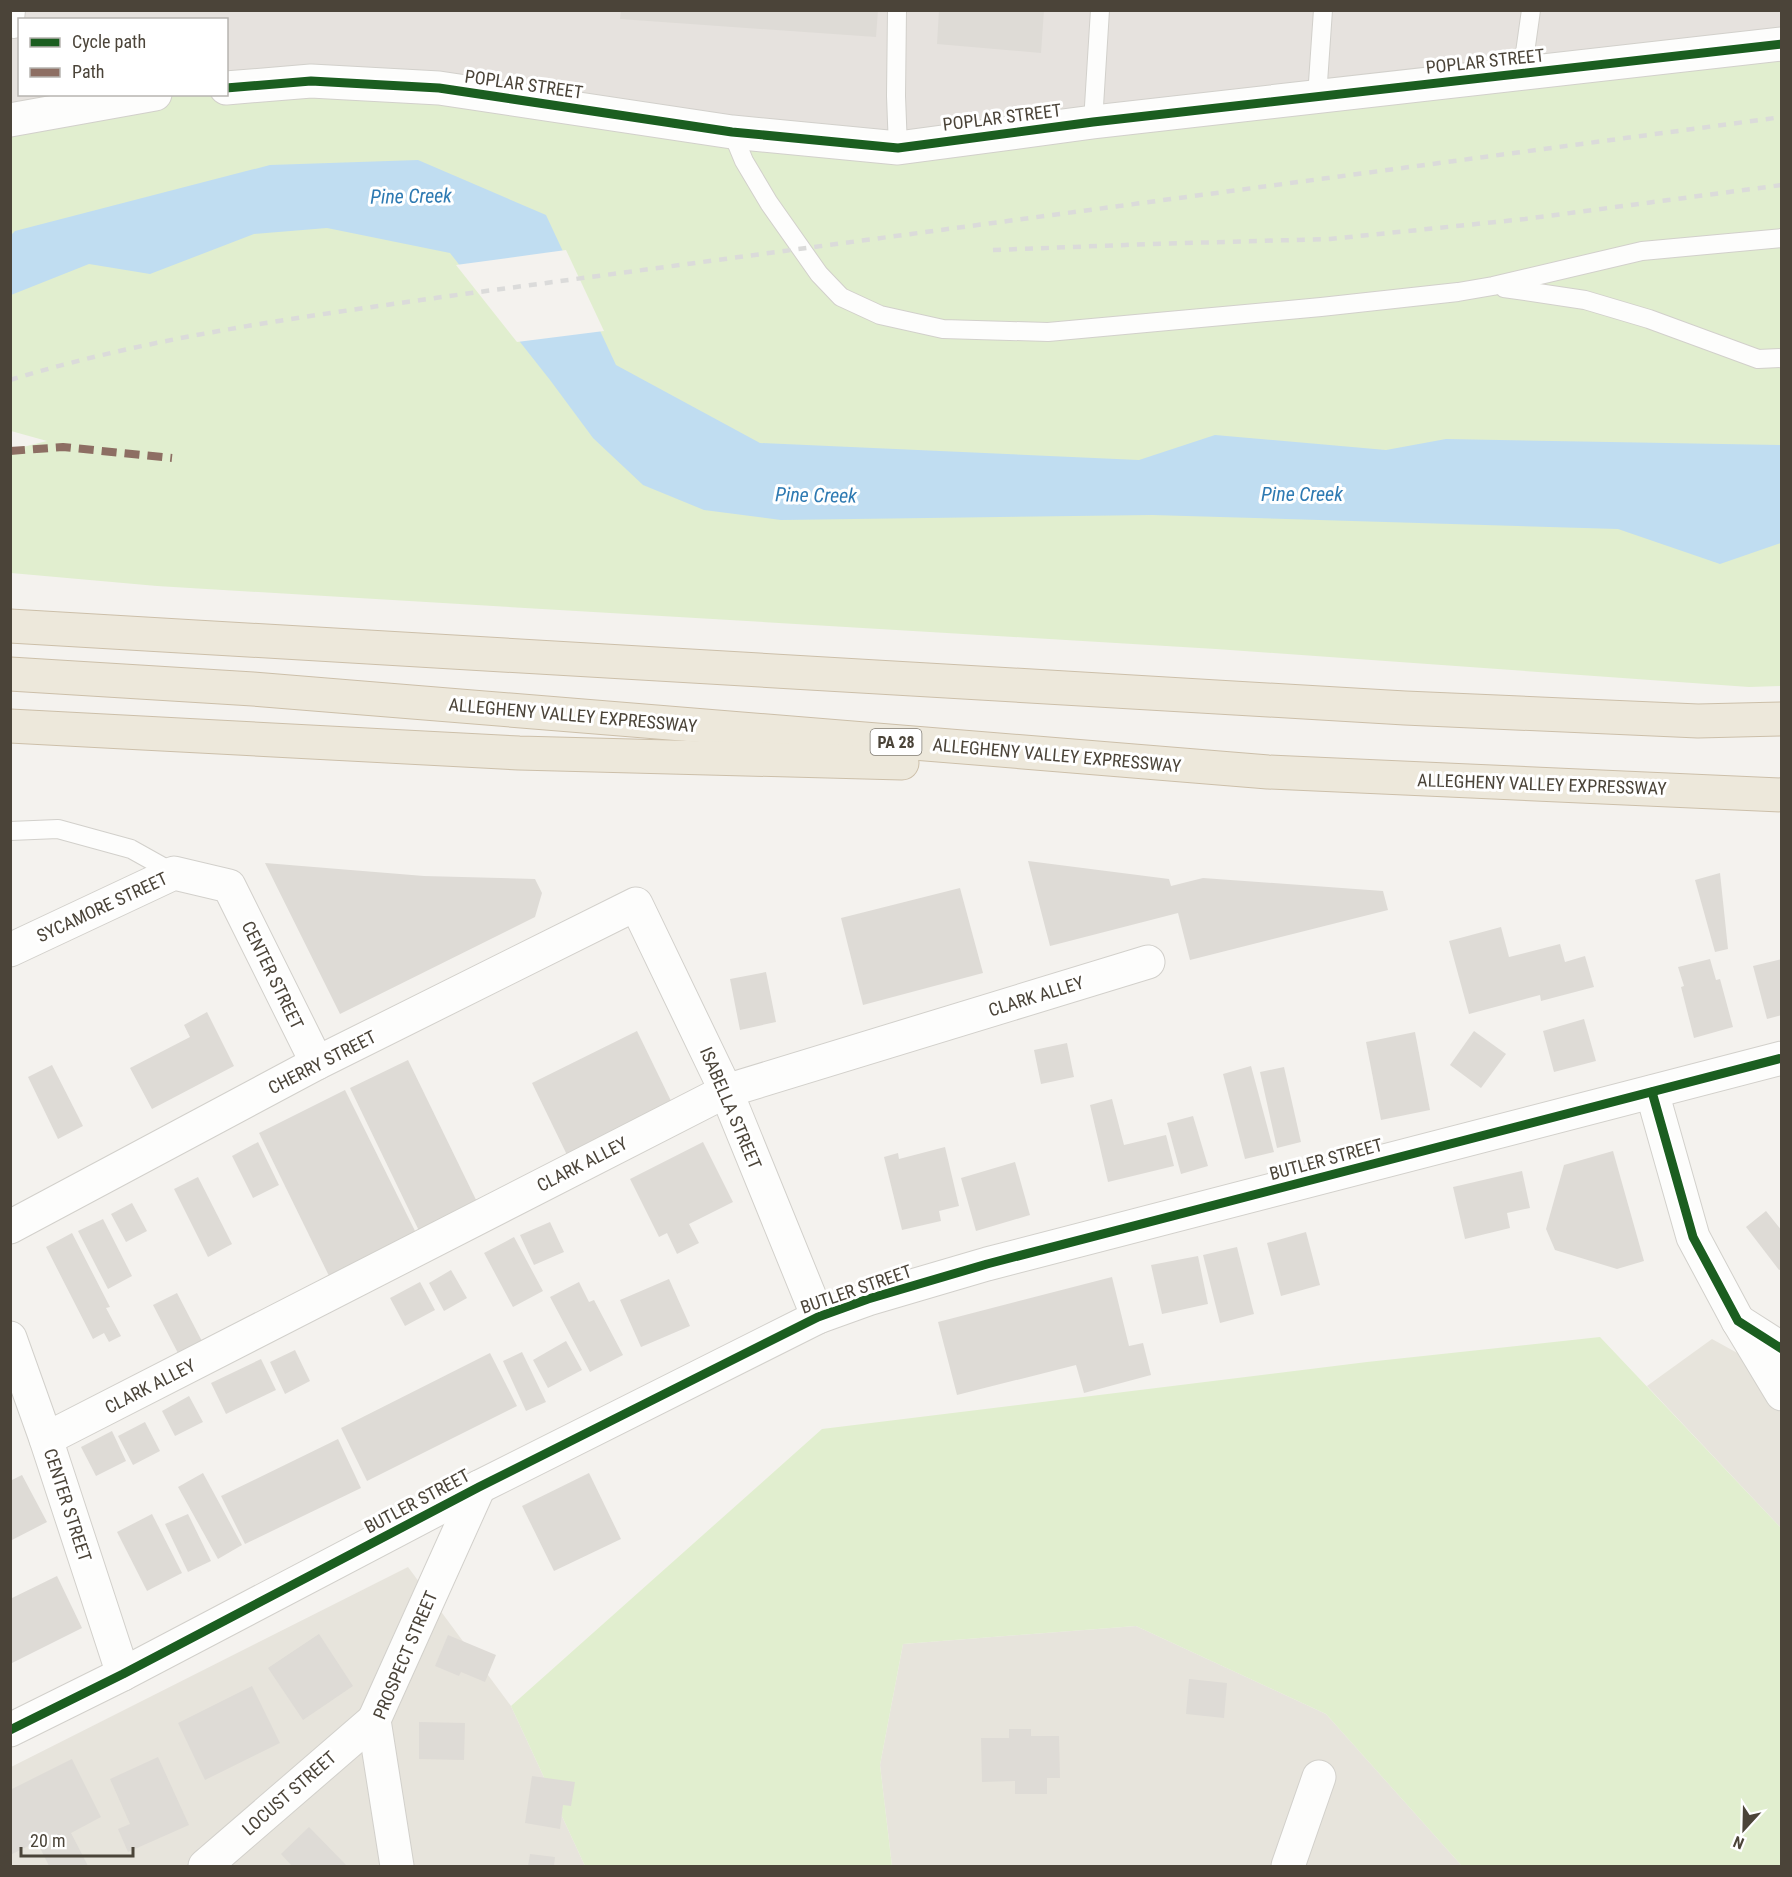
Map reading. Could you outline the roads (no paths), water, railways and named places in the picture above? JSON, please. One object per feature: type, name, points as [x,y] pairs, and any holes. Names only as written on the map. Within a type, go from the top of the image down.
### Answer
[{"type":"highway","points":[[10,626],[1405,708],[1698,721],[1782,719]]},
{"type":"highway","name":"ALLEGHENY VALLEY EXPRESSWAY","points":[[10,674],[253,689],[1268,772],[1782,795]]},
{"type":"highway","points":[[10,726],[519,753],[1268,772]]},
{"type":"street","name":"POPLAR STREET","points":[[228,87],[310,81],[439,88],[732,132],[898,148],[1093,122],[1782,44]]},
{"type":"street","points":[[10,120],[144,96]]},
{"type":"street","name":"SYCAMORE STREET","points":[[10,950],[174,873],[230,886]]},
{"type":"street","name":"CENTER STREET","points":[[230,886],[317,1063]]},
{"type":"street","name":"CHERRY STREET","points":[[10,1227],[317,1063],[636,904]]},
{"type":"street","name":"ISABELLA STREET","points":[[636,904],[726,1091],[818,1317]]},
{"type":"street","name":"CLARK ALLEY","points":[[46,1439],[726,1091],[1148,962]]},
{"type":"street","name":"BUTLER STREET","points":[[10,1730],[123,1674],[480,1487],[818,1317],[868,1299],[987,1264],[1782,1058]]},
{"type":"street","points":[[1652,1092],[1693,1237],[1738,1321],[1782,1394]]},
{"type":"street","points":[[1738,1321],[1782,1349]]},
{"type":"street","name":"CENTER STREET","points":[[10,1338],[46,1439],[123,1674]]},
{"type":"street","name":"PROSPECT STREET","points":[[397,1866],[374,1720],[480,1487]]},
{"type":"street","name":"LOCUST STREET","points":[[205,1866],[374,1720]]},
{"type":"street","points":[[1288,1866],[1319,1777]]},
{"type":"lane","points":[[14,29],[16,10]]},
{"type":"lane","points":[[897,10],[898,148]]},
{"type":"lane","points":[[1093,122],[1100,10]]},
{"type":"lane","points":[[1317,97],[1323,10]]},
{"type":"lane","points":[[1522,74],[1531,10]]},
{"type":"lane","points":[[732,132],[744,161],[770,203],[819,274],[841,297],[880,315],[943,330],[1048,332],[1458,292],[1642,251],[1782,238]]},
{"type":"lane","points":[[1493,286],[1585,300],[1649,319],[1758,359],[1782,358]]},
{"type":"lane","points":[[10,831],[58,829],[131,849],[174,873]]},
{"type":"water","name":"Pine Creek","points":[[418,160],[546,215],[616,365],[760,443],[1139,460],[1215,435],[1386,450],[1446,439],[1781,445],[1781,543],[1720,564],[1618,529],[1152,515],[781,520],[704,510],[643,485],[593,438],[450,253],[327,228],[254,234],[150,274],[89,264],[11,295],[10,236],[15,231],[270,165]]},
{"type":"railway","points":[[10,380],[118,351],[228,329],[338,312],[1782,117]]},
{"type":"railway","points":[[993,250],[1330,239],[1525,219],[1782,185]]}]
